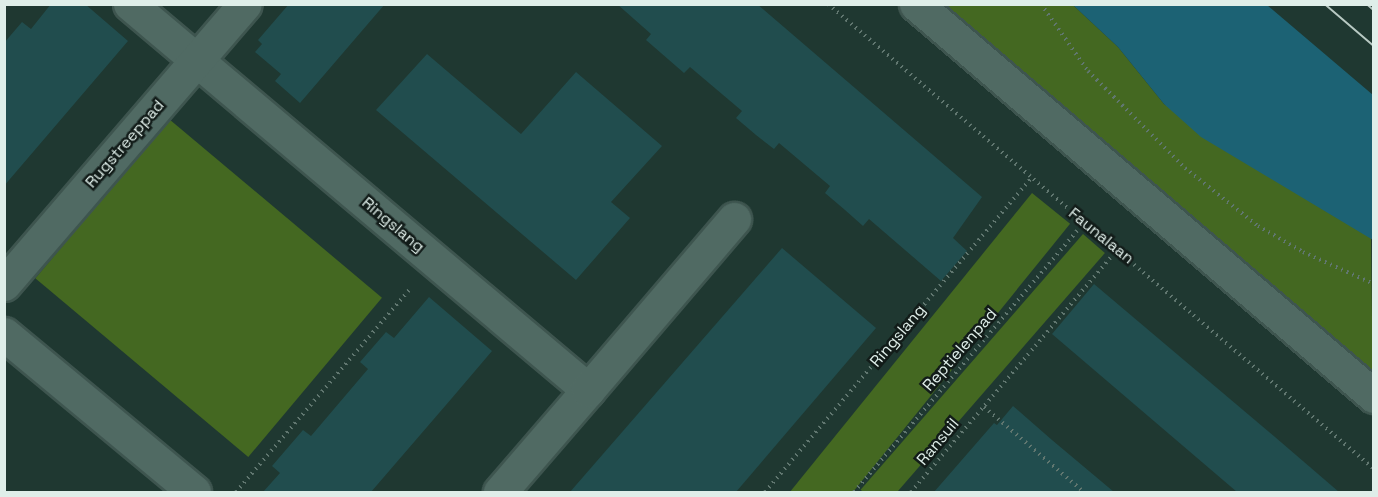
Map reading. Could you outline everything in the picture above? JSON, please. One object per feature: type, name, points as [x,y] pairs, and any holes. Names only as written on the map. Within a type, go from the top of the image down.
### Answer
[{"type":"street","name":"Ringslang","points":[[130,4],[588,390]]},
{"type":"street","name":"Rugstreeppad","points":[[4,284],[245,4]]},
{"type":"street","points":[[916,4],[1374,396]]},
{"type":"street","points":[[500,492],[734,219]]},
{"type":"street","points":[[4,334],[194,492]]},
{"type":"path","name":"Faunalaan","points":[[828,4],[1374,469]]},
{"type":"path","points":[[1041,4],[1088,71],[1185,168],[1258,226],[1303,252],[1374,284]]},
{"type":"path","name":"Ringslang","points":[[765,492],[1031,179]]},
{"type":"path","name":"Reptielenpad","points":[[854,492],[1085,222]]},
{"type":"path","name":"Ransuil","points":[[911,492],[1118,249]]},
{"type":"path","points":[[236,492],[435,260]]},
{"type":"path","points":[[984,407],[1084,492]]},
{"type":"green space","points":[[914,5],[1073,5],[1118,47],[1164,104],[1371,237],[1373,398]]},
{"type":"green space","points":[[169,119],[382,298],[248,457],[35,278]]},
{"type":"green space","points":[[1032,193],[1070,224],[853,492],[790,492]]},
{"type":"green space","points":[[1083,234],[1105,253],[897,492],[863,492],[861,490]]},
{"type":"water","points":[[1073,5],[1267,5],[1373,95],[1373,240],[1201,137],[1164,104],[1118,47]]},
{"type":"building","points":[[51,4],[85,4],[128,41],[4,186],[4,43],[22,22],[31,29]]},
{"type":"building","points":[[289,4],[385,4],[300,103],[275,81],[281,74],[255,52],[262,44],[258,40]]},
{"type":"building","points":[[617,4],[757,4],[982,197],[953,238],[967,251],[941,281],[869,219],[863,226],[825,193],[830,186],[779,143],[774,149],[736,118],[742,111],[690,67],[684,73],[646,40],[651,34]]},
{"type":"building","points":[[427,54],[521,134],[576,72],[662,146],[611,202],[630,218],[576,280],[376,110]]},
{"type":"building","points":[[782,248],[876,328],[736,492],[570,492]]},
{"type":"building","points":[[1094,284],[1339,492],[1237,492],[1052,334]]},
{"type":"building","points":[[429,297],[492,351],[452,398],[371,492],[263,492],[280,473],[272,466],[303,430],[311,436],[368,369],[360,362],[386,332],[394,338]]},
{"type":"building","points":[[1013,406],[1114,492],[934,492],[994,423],[997,425]]},
{"type":"tram line","points":[[1325,4],[1374,46]]},
{"type":"tram line","points":[[1367,4],[1374,10]]}]
